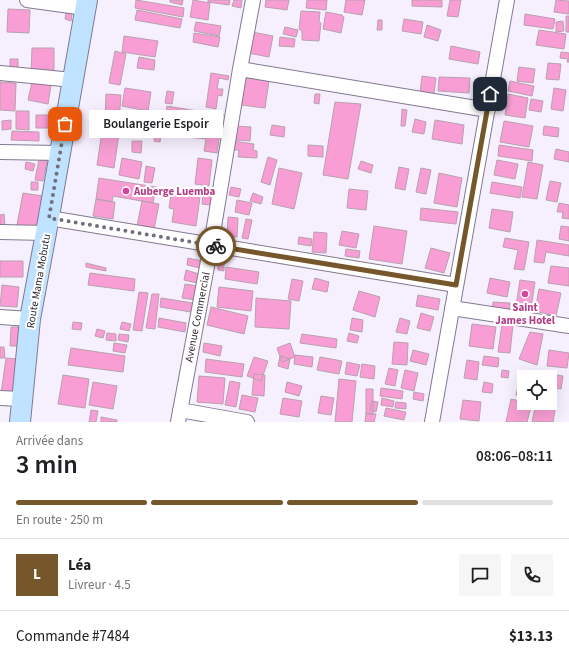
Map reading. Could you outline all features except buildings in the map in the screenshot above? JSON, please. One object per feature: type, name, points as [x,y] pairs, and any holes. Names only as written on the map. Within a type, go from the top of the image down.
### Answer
[{"type":"street","points":[[28,0],[86,4]]},
{"type":"street","name":"Avenue Commercial","points":[[179,416],[211,245],[253,0]]},
{"type":"street","points":[[432,422],[507,0]]},
{"type":"street","name":"Route Mama Mobutu","points":[[20,422],[21,399],[30,319],[48,226],[86,4]]},
{"type":"street","points":[[240,69],[488,110]]},
{"type":"street","points":[[0,73],[73,80]]},
{"type":"street","points":[[0,152],[60,153]]},
{"type":"street","points":[[0,232],[48,226],[211,245],[456,285]]},
{"type":"street","points":[[452,308],[569,326]]},
{"type":"street","points":[[0,317],[30,319]]},
{"type":"street","points":[[0,398],[21,399]]},
{"type":"street","points":[[179,416],[247,422]]},
{"type":"way so far","points":[[65,124],[49,218],[216,246]]},
{"type":"place","name":"Boulangerie Espoir","points":[[65,124]]},
{"type":"place","name":"Auberge Luemba","points":[[126,191]]},
{"type":"place","name":"Saint James Hotel","points":[[525,294]]},
{"type":"route","points":[[216,246],[456,285],[490,94]]}]
